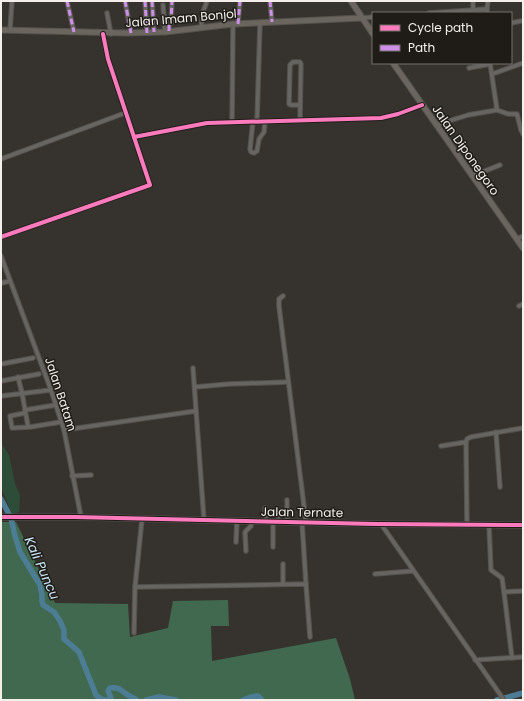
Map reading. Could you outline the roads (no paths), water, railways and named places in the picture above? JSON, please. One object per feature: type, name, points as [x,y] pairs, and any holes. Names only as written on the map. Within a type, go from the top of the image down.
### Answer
[{"type":"main road","points":[[351,1],[372,33]]},
{"type":"main road","name":"Jalan Imam Bonjol","points":[[1,30],[103,34],[147,33],[236,24],[362,18]]},
{"type":"main road","name":"Jalan Diponegoro","points":[[394,64],[523,248]]},
{"type":"main road","name":"Jalan Ternate","points":[[1,517],[81,517],[489,526],[523,525]]},
{"type":"street","points":[[10,30],[12,1]]},
{"type":"street","points":[[67,1],[74,32]]},
{"type":"street","points":[[125,1],[131,33]]},
{"type":"street","points":[[145,1],[147,33]]},
{"type":"street","points":[[152,1],[154,32]]},
{"type":"street","points":[[167,32],[171,23],[172,1]]},
{"type":"street","points":[[201,28],[203,12],[207,1]]},
{"type":"street","points":[[232,122],[236,24],[240,1]]},
{"type":"street","points":[[270,1],[272,22]]},
{"type":"street","points":[[473,1],[473,10]]},
{"type":"street","points":[[444,12],[473,10],[487,11],[488,1]]},
{"type":"street","points":[[163,5],[167,32]]},
{"type":"street","points":[[107,13],[111,34]]},
{"type":"street","points":[[362,18],[372,17]]},
{"type":"street","points":[[512,23],[521,21]]},
{"type":"street","points":[[260,23],[255,121],[250,149],[251,152],[254,153],[257,151],[258,141],[264,132],[265,121]]},
{"type":"street","points":[[1,237],[150,185],[125,113],[107,54],[103,34]]},
{"type":"street","points":[[300,106],[289,104],[290,64],[293,62],[300,62],[301,64],[300,120]]},
{"type":"street","points":[[492,74],[523,63]]},
{"type":"street","points":[[469,68],[490,64],[497,110]]},
{"type":"street","points":[[134,138],[207,123],[381,118],[398,114],[422,105]]},
{"type":"street","points":[[436,125],[468,115],[497,110],[508,114],[517,114],[522,131]]},
{"type":"street","points":[[1,159],[125,113]]},
{"type":"street","points":[[472,176],[500,165]]},
{"type":"street","points":[[517,239],[523,236]]},
{"type":"street","name":"Jalan Batam","points":[[1,256],[51,390],[64,430],[81,517]]},
{"type":"street","points":[[1,284],[10,281]]},
{"type":"street","points":[[283,296],[280,299],[279,306],[304,522],[306,584],[310,637]]},
{"type":"street","points":[[1,364],[33,358]]},
{"type":"street","points":[[193,368],[204,520]]},
{"type":"street","points":[[1,381],[40,374]]},
{"type":"street","points":[[18,377],[28,426]]},
{"type":"street","points":[[195,387],[288,382]]},
{"type":"street","points":[[1,396],[51,390]]},
{"type":"street","points":[[56,405],[11,415],[10,418],[12,428],[61,422]]},
{"type":"street","points":[[64,430],[196,411]]},
{"type":"street","points":[[466,525],[467,438],[523,428]]},
{"type":"street","points":[[496,432],[500,487]]},
{"type":"street","points":[[441,446],[466,442]]},
{"type":"street","points":[[72,476],[91,475]]},
{"type":"street","points":[[287,500],[287,522]]},
{"type":"street","points":[[265,508],[266,521]]},
{"type":"street","points":[[273,547],[278,511]]},
{"type":"street","points":[[134,633],[135,587],[142,519]]},
{"type":"street","points":[[236,521],[236,542]]},
{"type":"street","points":[[246,551],[245,532],[251,527],[251,521]]},
{"type":"street","points":[[381,524],[502,698]]},
{"type":"street","points":[[489,526],[491,570],[502,578],[512,658]]},
{"type":"street","points":[[283,564],[283,584]]},
{"type":"street","points":[[376,574],[413,571]]},
{"type":"street","points":[[135,587],[306,584]]},
{"type":"street","points":[[504,592],[523,591]]},
{"type":"street","points":[[475,660],[523,657]]},
{"type":"waterway","name":"Kali Puncu","points":[[1,499],[11,518],[20,552],[40,585],[43,605],[54,612],[60,621],[64,630],[64,639],[79,652],[96,695],[105,700]]},
{"type":"waterway","name":"Kali Puncu","points":[[108,700],[111,698],[108,691],[110,688],[120,689],[137,700]]},
{"type":"waterway","name":"Kali Puncu","points":[[497,700],[523,693]]},
{"type":"waterway","name":"Kali Puncu","points":[[243,700],[258,696],[262,700]]},
{"type":"waterway","name":"Kali Puncu","points":[[146,700],[159,697],[176,700]]}]
